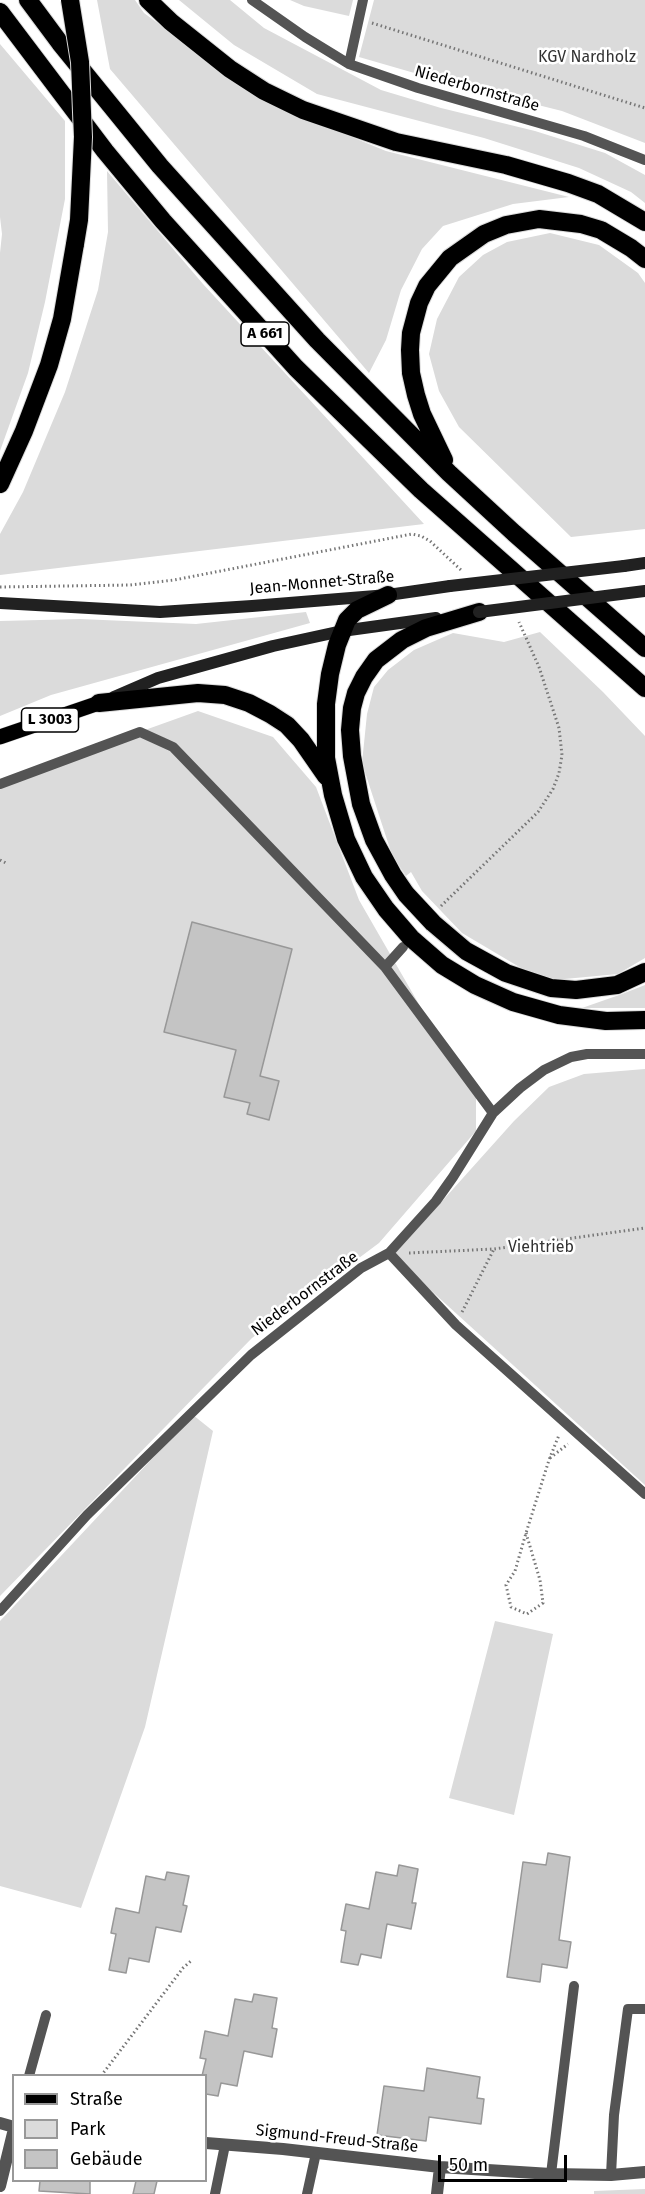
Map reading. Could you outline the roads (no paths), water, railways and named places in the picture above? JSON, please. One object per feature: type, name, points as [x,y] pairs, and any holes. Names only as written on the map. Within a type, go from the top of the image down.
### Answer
[{"type":"highway","name":"A 661","points":[[28,0],[160,166],[325,348],[449,473],[645,648]]},
{"type":"highway","points":[[0,484],[49,365],[62,319],[79,220],[83,137],[80,62],[70,0]]},
{"type":"highway","points":[[148,0],[178,28],[231,69],[264,91],[303,110],[396,142],[506,165],[568,183],[598,194],[645,222]]},
{"type":"highway","name":"A 661","points":[[0,12],[105,151],[156,212],[297,368],[421,490],[645,688]]},
{"type":"highway","points":[[449,473],[422,414],[411,374],[410,350],[411,333],[419,303],[433,279],[450,258],[484,234],[506,225],[539,219],[581,224],[601,230],[632,248],[645,259]]},
{"type":"highway","points":[[388,595],[352,614],[342,631],[330,674],[326,704],[325,741],[330,783],[346,839],[374,893],[411,938],[442,965],[475,985],[533,1009],[583,1019],[621,1022],[645,1020]]},
{"type":"highway","points":[[479,612],[426,628],[402,640],[376,660],[356,693],[350,730],[352,756],[361,804],[374,840],[406,894],[433,923],[466,951],[506,973],[551,988],[576,990],[617,985],[645,972]]},
{"type":"highway","points":[[627,673],[645,702]]},
{"type":"highway","points":[[99,703],[198,693],[225,695],[249,703],[287,725],[302,740],[330,783]]},
{"type":"main road","name":"Jean-Monnet-Straße","points":[[0,603],[160,612],[388,595],[645,563]]},
{"type":"main road","name":"L 3003","points":[[0,737],[99,703],[159,678],[273,646],[342,631],[645,591]]},
{"type":"street","points":[[0,2186],[12,2136]]},
{"type":"street","name":"Sigmund-Freud-Straße","points":[[207,2143],[440,2167],[551,2174],[610,2175],[645,2172]]},
{"type":"street","points":[[437,2194],[440,2167]]},
{"type":"lane","name":"Niederbornstraße","points":[[252,0],[349,64],[418,88],[584,136],[645,160]]},
{"type":"lane","points":[[349,64],[363,0]]},
{"type":"lane","points":[[0,784],[140,732],[173,747],[385,967],[493,1113]]},
{"type":"lane","points":[[385,967],[403,947]]},
{"type":"lane","name":"Niederbornstraße","points":[[0,1611],[87,1515],[251,1355],[361,1268],[389,1253],[447,1185],[466,1159],[493,1113],[544,1070],[571,1057],[587,1054],[645,1054]]},
{"type":"lane","points":[[389,1253],[456,1324],[645,1494]]},
{"type":"lane","points":[[551,2174],[574,1986]]},
{"type":"lane","points":[[610,2175],[614,2115],[628,2009],[645,2009]]},
{"type":"lane","points":[[29,2074],[46,2015]]},
{"type":"lane","points":[[215,2194],[225,2145]]},
{"type":"lane","points":[[307,2194],[316,2153]]},
{"type":"park label","name":"KGV Nardholz","points":[[587,58]]},
{"type":"park label","name":"Viehtrieb","points":[[541,1248]]}]
